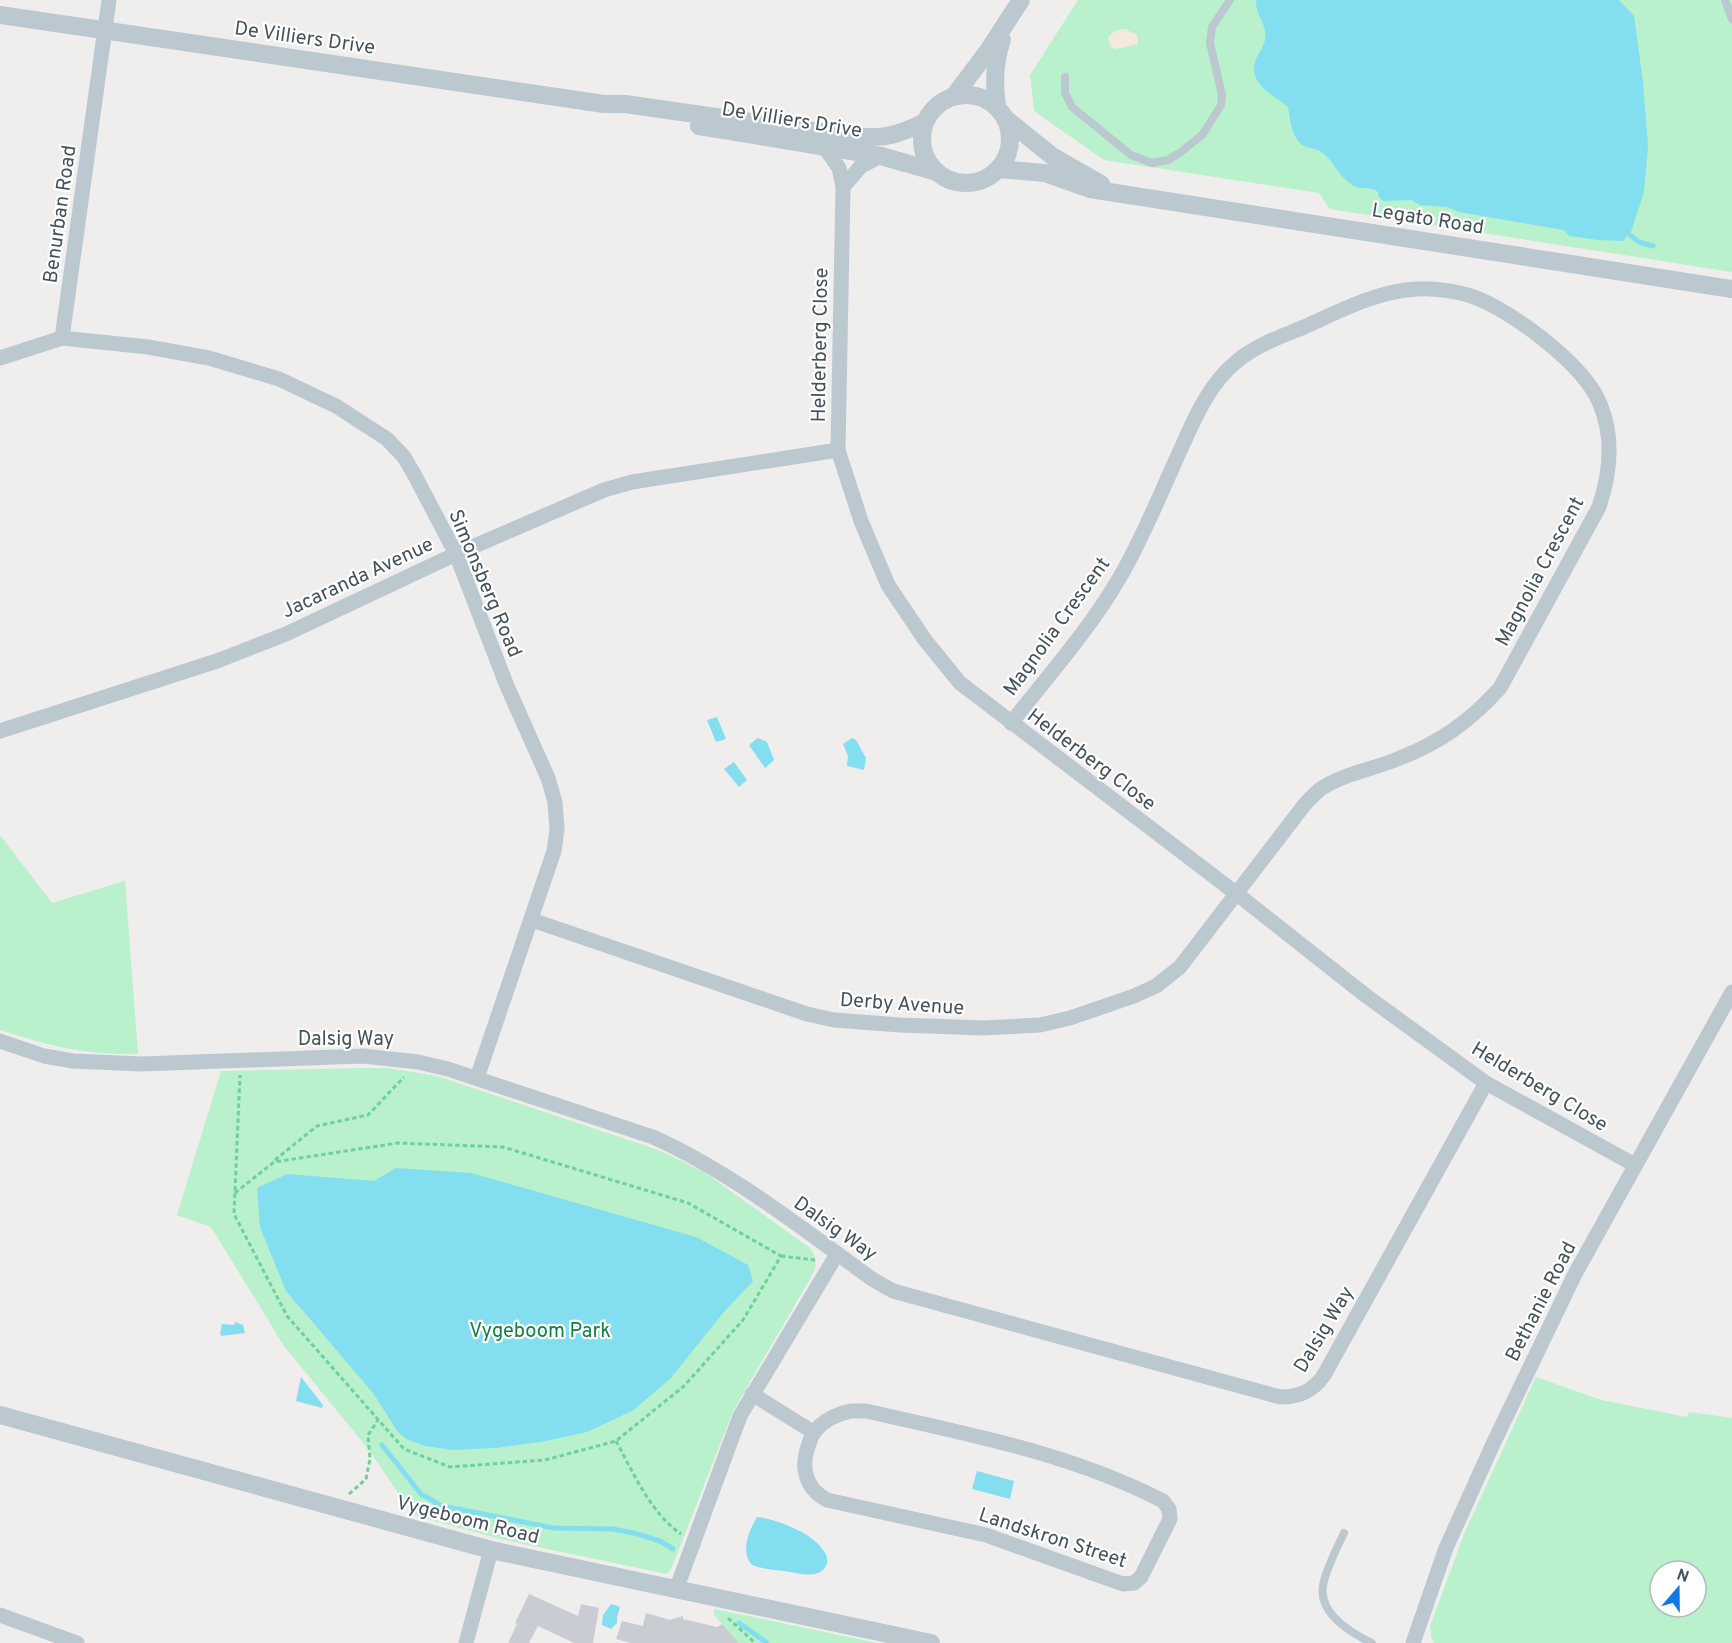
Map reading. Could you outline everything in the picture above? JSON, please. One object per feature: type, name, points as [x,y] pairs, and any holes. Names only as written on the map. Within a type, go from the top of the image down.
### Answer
[{"type":"street","name":"Benurban Road","points":[[62,338],[110,0]]},
{"type":"street","points":[[954,96],[1021,0]]},
{"type":"street","name":"De Villiers Drive","points":[[0,15],[604,104],[625,104],[872,138],[891,137],[925,122]]},
{"type":"street","points":[[1002,113],[984,98],[969,94],[954,96],[942,102],[925,122],[922,136],[923,149],[928,162],[948,179],[961,183],[988,178],[998,170],[1006,158],[1010,146],[1010,132],[1002,113],[994,81],[996,56],[1008,21]]},
{"type":"street","name":"De Villiers Drive","points":[[604,104],[610,108],[753,136],[881,156],[937,172]]},
{"type":"street","name":"Legato Road","points":[[1002,113],[1052,156],[1118,193]]},
{"type":"street","name":"Helderberg Close","points":[[825,148],[839,168],[843,187],[838,450],[861,521],[888,585],[925,640],[960,683],[1237,894],[1365,995],[1486,1083],[1635,1165]]},
{"type":"street","points":[[843,187],[861,166],[881,156]]},
{"type":"street","name":"Legato Road","points":[[998,170],[1045,173],[1090,189],[1732,289]]},
{"type":"street","name":"Magnolia Crescent","points":[[1011,723],[1091,620],[1120,578],[1196,417],[1212,390],[1233,364],[1253,349],[1388,292],[1419,289],[1447,291],[1473,296],[1501,309],[1572,364],[1588,383],[1600,404],[1610,458],[1607,485],[1599,507],[1500,688],[1454,731],[1433,744],[1335,781],[1321,789],[1305,804],[1237,894]]},
{"type":"street","points":[[0,358],[62,338]]},
{"type":"street","name":"Simonsberg Road","points":[[62,338],[148,347],[209,358],[279,380],[336,406],[375,429],[404,457],[420,484],[456,554],[507,686],[548,778],[555,802],[557,829],[554,851],[477,1078]]},
{"type":"street","name":"Jacaranda Avenue","points":[[0,731],[227,657],[286,634],[456,554],[619,485],[838,450]]},
{"type":"street","name":"Derby Avenue","points":[[532,920],[807,1014],[834,1020],[984,1029],[1040,1025],[1070,1018],[1156,986],[1180,967],[1237,894]]},
{"type":"street","name":"Bethanie Road","points":[[1413,1643],[1446,1548],[1575,1274],[1732,992]]},
{"type":"street","name":"Dalsig Way","points":[[0,1041],[44,1056],[73,1061],[141,1064],[363,1056],[418,1062],[477,1078],[653,1137],[680,1149],[721,1173],[835,1257],[872,1279],[909,1296],[1280,1397],[1299,1396],[1314,1387],[1324,1375],[1486,1083]]},
{"type":"street","points":[[676,1590],[740,1416],[835,1257]]},
{"type":"street","points":[[752,1395],[813,1432]]},
{"type":"street","name":"Landskron Street","points":[[851,1411],[866,1411],[1007,1443],[1089,1470],[1157,1498],[1166,1504],[1170,1519],[1141,1577],[1134,1583],[1116,1582],[986,1535],[827,1500],[814,1492],[807,1482],[805,1473],[807,1449],[813,1432],[835,1415],[851,1411]]},
{"type":"street","name":"Vygeboom Road","points":[[0,1415],[492,1550],[931,1643]]},
{"type":"street","points":[[466,1643],[492,1550]]},
{"type":"street","points":[[0,1614],[78,1643]]},
{"type":"lane","points":[[1065,77],[1065,93],[1072,107],[1131,155],[1152,163],[1168,160],[1203,134],[1221,105],[1222,95],[1211,51],[1211,34],[1218,16],[1230,0]]},
{"type":"lane","points":[[1725,0],[1732,19]]},
{"type":"lane","points":[[1344,1533],[1324,1580],[1323,1598],[1338,1623],[1351,1633],[1372,1643]]},
{"type":"path","points":[[240,1061],[234,1214],[287,1316],[404,1449],[450,1467],[545,1460],[616,1441],[684,1386],[743,1320],[781,1256]]},
{"type":"path","points":[[235,1193],[317,1126],[368,1115],[418,1062]]},
{"type":"path","points":[[274,1162],[398,1143],[503,1147],[688,1203],[781,1256],[835,1257]]},
{"type":"path","points":[[331,1506],[366,1479],[369,1459],[368,1435],[378,1420]]},
{"type":"path","points":[[616,1441],[640,1487],[671,1527]]},
{"type":"path","points":[[712,1597],[730,1621],[755,1643]]},
{"type":"green space","points":[[1078,0],[1732,0],[1732,272],[1330,209],[1319,193],[1104,160],[1034,111],[1030,75]]},
{"type":"green space","points":[[0,835],[52,903],[125,881],[138,1054],[101,1053],[68,1048],[0,1030]]},
{"type":"green space","name":"Vygeboom Park","points":[[388,1068],[437,1076],[661,1151],[704,1172],[812,1251],[815,1259],[814,1272],[733,1411],[672,1567],[667,1574],[500,1539],[413,1515],[369,1450],[284,1346],[211,1227],[177,1215],[221,1071]]},
{"type":"green space","points":[[1536,1377],[1601,1400],[1687,1417],[1689,1412],[1732,1418],[1732,1643],[1434,1643],[1430,1626],[1465,1532]]},
{"type":"green space","points":[[714,1609],[878,1643],[739,1643],[714,1615]]},
{"type":"sand","points":[[1120,29],[1137,35],[1138,44],[1116,49],[1111,47],[1108,38]]},
{"type":"water","points":[[1256,0],[1619,0],[1634,16],[1643,82],[1648,147],[1644,192],[1630,235],[1626,236],[1624,241],[1569,236],[1564,230],[1459,212],[1447,207],[1420,205],[1411,200],[1383,201],[1375,190],[1350,184],[1325,155],[1299,142],[1290,121],[1288,107],[1266,91],[1256,78],[1255,63],[1263,46],[1265,34]]},
{"type":"water","points":[[717,717],[726,739],[716,742],[707,720]]},
{"type":"water","points":[[758,738],[767,742],[774,760],[765,768],[749,745]]},
{"type":"water","points":[[852,738],[856,740],[866,758],[864,770],[847,766],[848,756],[843,744]]},
{"type":"water","points":[[734,762],[747,780],[739,787],[724,769]]},
{"type":"water","points":[[396,1168],[471,1173],[696,1237],[748,1265],[753,1281],[723,1313],[670,1379],[632,1411],[587,1432],[540,1442],[495,1448],[453,1450],[425,1446],[406,1439],[398,1432],[373,1393],[286,1291],[260,1227],[257,1188],[287,1174],[374,1181]]},
{"type":"water","points":[[235,1322],[243,1325],[245,1333],[222,1336],[220,1334],[222,1324],[234,1325]]},
{"type":"water","points":[[301,1377],[323,1405],[322,1408],[296,1401]]},
{"type":"water","points":[[977,1471],[1014,1481],[1010,1499],[972,1489]]},
{"type":"water","points":[[757,1517],[784,1524],[811,1538],[826,1554],[827,1561],[824,1569],[815,1574],[809,1574],[752,1565],[748,1560],[746,1548],[751,1528]]},
{"type":"water","points":[[611,1604],[620,1607],[617,1623],[611,1629],[602,1625],[603,1615]]},
{"type":"building","points":[[529,1594],[578,1616],[581,1604],[599,1608],[593,1643],[574,1643],[538,1626],[529,1643],[508,1643]]},
{"type":"building","points":[[646,1613],[670,1620],[683,1616],[683,1619],[717,1627],[722,1624],[739,1643],[631,1643],[616,1639],[622,1621],[643,1626]]},
{"type":"waterway","points":[[1630,235],[1639,242],[1653,246]]},
{"type":"waterway","points":[[382,1445],[421,1494],[442,1506],[554,1528],[612,1529],[634,1533],[660,1541],[673,1549]]},
{"type":"waterway","points":[[739,1623],[767,1643]]}]
